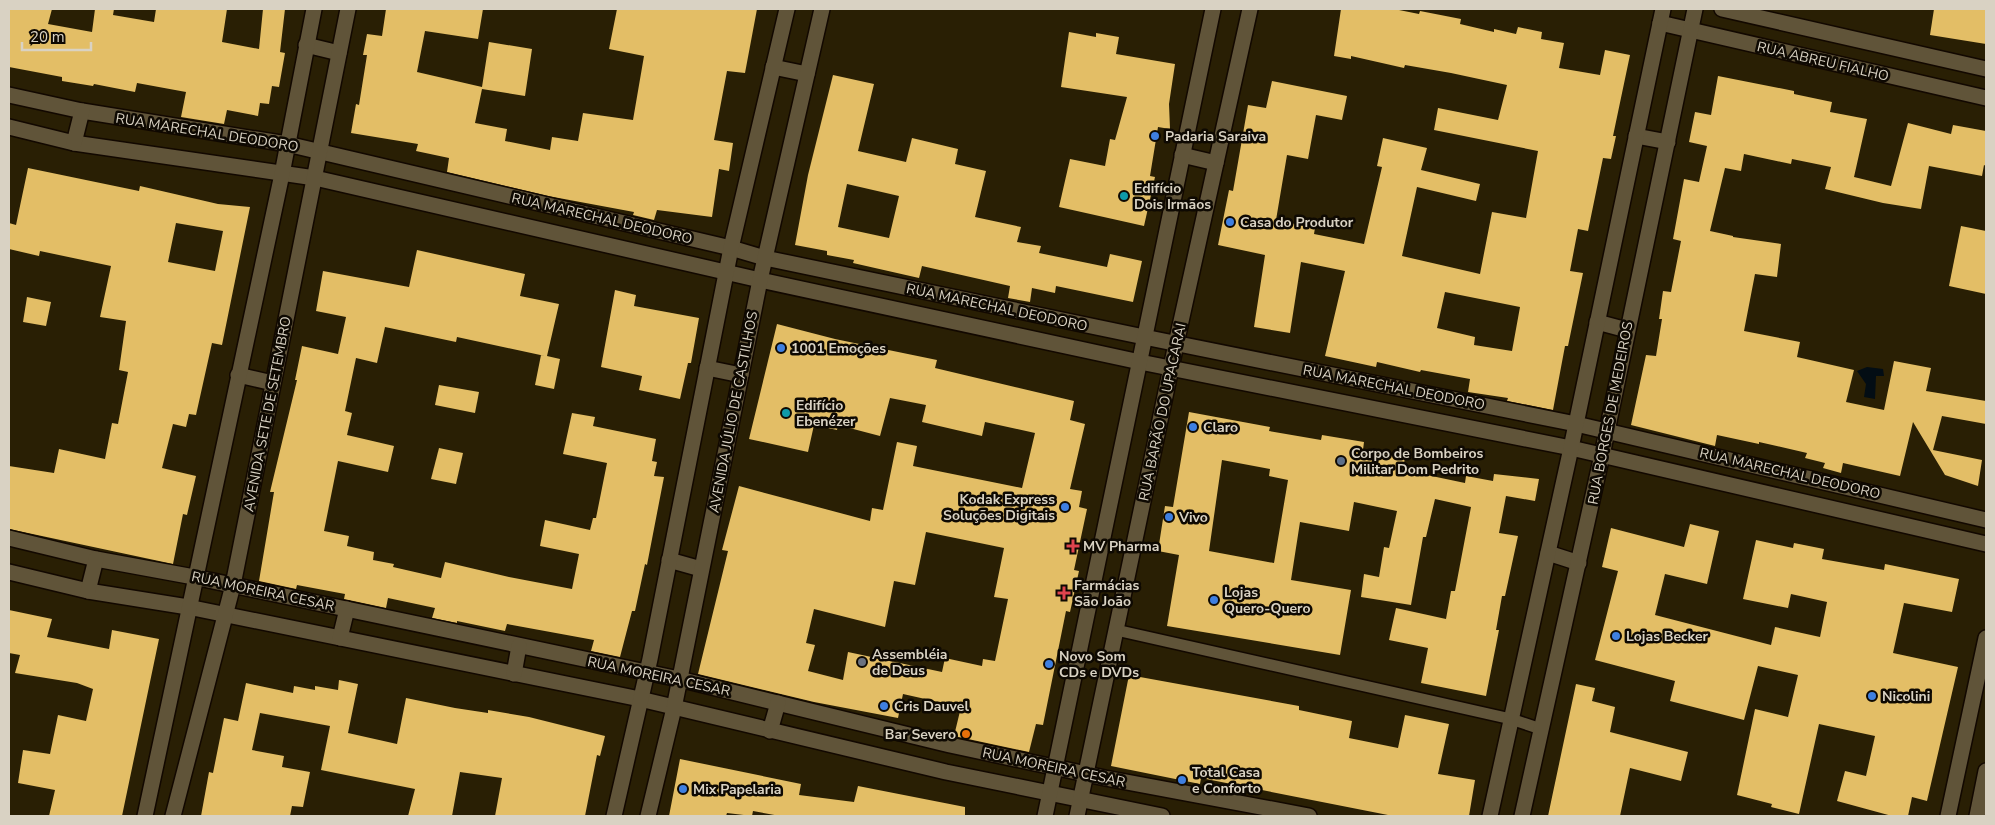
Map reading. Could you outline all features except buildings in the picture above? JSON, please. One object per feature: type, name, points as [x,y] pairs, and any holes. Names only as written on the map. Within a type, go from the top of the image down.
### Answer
[{"type":"street","points":[[174,814],[146,811],[194,576],[282,174],[314,9]]},
{"type":"street","name":"AVENIDA SETE DE SETEMBRO","points":[[174,814],[232,585],[348,9]]},
{"type":"street","points":[[614,816],[647,673],[726,271],[787,9]]},
{"type":"street","name":"AVENIDA JÚLIO DE CASTILHOS","points":[[648,816],[674,708],[760,280],[822,9]]},
{"type":"street","points":[[1045,816],[1213,9]]},
{"type":"street","name":"RUA BARÃO DO UPACARAI","points":[[1077,816],[1176,344],[1250,9]]},
{"type":"street","name":"RUA BORGES DE MEDEIROS","points":[[1522,816],[1579,563],[1626,330],[1668,142],[1695,9]]},
{"type":"street","name":"RUA ABREU FIALHO","points":[[1722,9],[1986,69]]},
{"type":"street","points":[[1490,816],[1571,448],[1661,16]]},
{"type":"street","name":"RUA ABREU FIALHO","points":[[1661,16],[1690,31],[1986,98]]},
{"type":"street","points":[[306,45],[339,53]]},
{"type":"street","points":[[773,67],[807,74]]},
{"type":"street","name":"RUA MARECHAL DEODORO","points":[[9,94],[82,111],[287,144],[731,248],[766,258],[1176,344],[1576,424],[1790,472],[1986,520]]},
{"type":"street","points":[[74,142],[82,111]]},
{"type":"street","name":"RUA MARECHAL DEODORO","points":[[9,127],[74,142],[315,178],[760,280],[949,321],[1140,362],[1571,448],[1986,544]]},
{"type":"street","points":[[1636,136],[1668,142]]},
{"type":"street","points":[[1182,156],[1216,164]]},
{"type":"street","points":[[508,221],[512,197]]},
{"type":"street","points":[[615,246],[620,222]]},
{"type":"street","points":[[949,321],[954,298]]},
{"type":"street","points":[[1597,322],[1626,330]]},
{"type":"street","points":[[707,368],[741,374]]},
{"type":"street","points":[[238,374],[273,382]]},
{"type":"street","points":[[1361,406],[1366,382]]},
{"type":"street","points":[[1783,496],[1790,472]]},
{"type":"street","name":"RUA MOREIRA CESAR","points":[[9,538],[96,560],[194,576],[679,679],[950,745],[1085,774],[1309,816]]},
{"type":"street","points":[[1548,553],[1579,563]]},
{"type":"street","points":[[88,591],[96,560]]},
{"type":"street","points":[[669,560],[701,569]]},
{"type":"street","name":"RUA MOREIRA CESAR","points":[[9,572],[88,591],[188,607],[640,699],[946,772],[1162,816]]},
{"type":"street","points":[[340,638],[347,609]]},
{"type":"street","points":[[1948,816],[1986,638]]},
{"type":"street","points":[[514,674],[519,646]]},
{"type":"street","points":[[770,731],[778,703]]},
{"type":"street","points":[[946,772],[950,745]]},
{"type":"street","points":[[1977,816],[1986,771]]},
{"type":"lane","points":[[1116,630],[1511,719],[1541,729]]},
{"type":"shaded area","points":[[1867,367],[1883,369],[1884,376],[1876,376],[1875,399],[1864,397],[1866,384],[1857,371]]},
{"type":"place","name":"Padaria Saraiva","points":[[1155,136]]},
{"type":"place","name":"Edifício Dois Irmãos","points":[[1124,196]]},
{"type":"place","name":"Casa do Produtor","points":[[1230,222]]},
{"type":"place","name":"1001 Emoções","points":[[781,348]]},
{"type":"place","name":"Edifício Ebenézer","points":[[786,413]]},
{"type":"place","name":"Claro","points":[[1193,427]]},
{"type":"place","name":"Corpo de Bombeiros Militar Dom Pedrito","points":[[1341,461]]},
{"type":"place","name":"Kodak Express Soluções Digitais","points":[[1065,507]]},
{"type":"place","name":"Vivo","points":[[1169,517]]},
{"type":"place","name":"MV Pharma","points":[[1073,546]]},
{"type":"place","name":"Farmácias São João","points":[[1064,593]]},
{"type":"place","name":"Lojas Quero-Quero","points":[[1214,600]]},
{"type":"place","name":"Lojas Becker","points":[[1616,636]]},
{"type":"place","name":"Assembléia de Deus","points":[[862,662]]},
{"type":"place","name":"Novo Som CDs e DVDs","points":[[1049,664]]},
{"type":"place","name":"Nicolini","points":[[1872,696]]},
{"type":"place","name":"Cris Dauvel","points":[[884,706]]},
{"type":"place","name":"Bar Severo","points":[[966,734]]},
{"type":"place","name":"Total Casa e Conforto","points":[[1182,780]]},
{"type":"place","name":"Mix Papelaria","points":[[683,789]]}]
